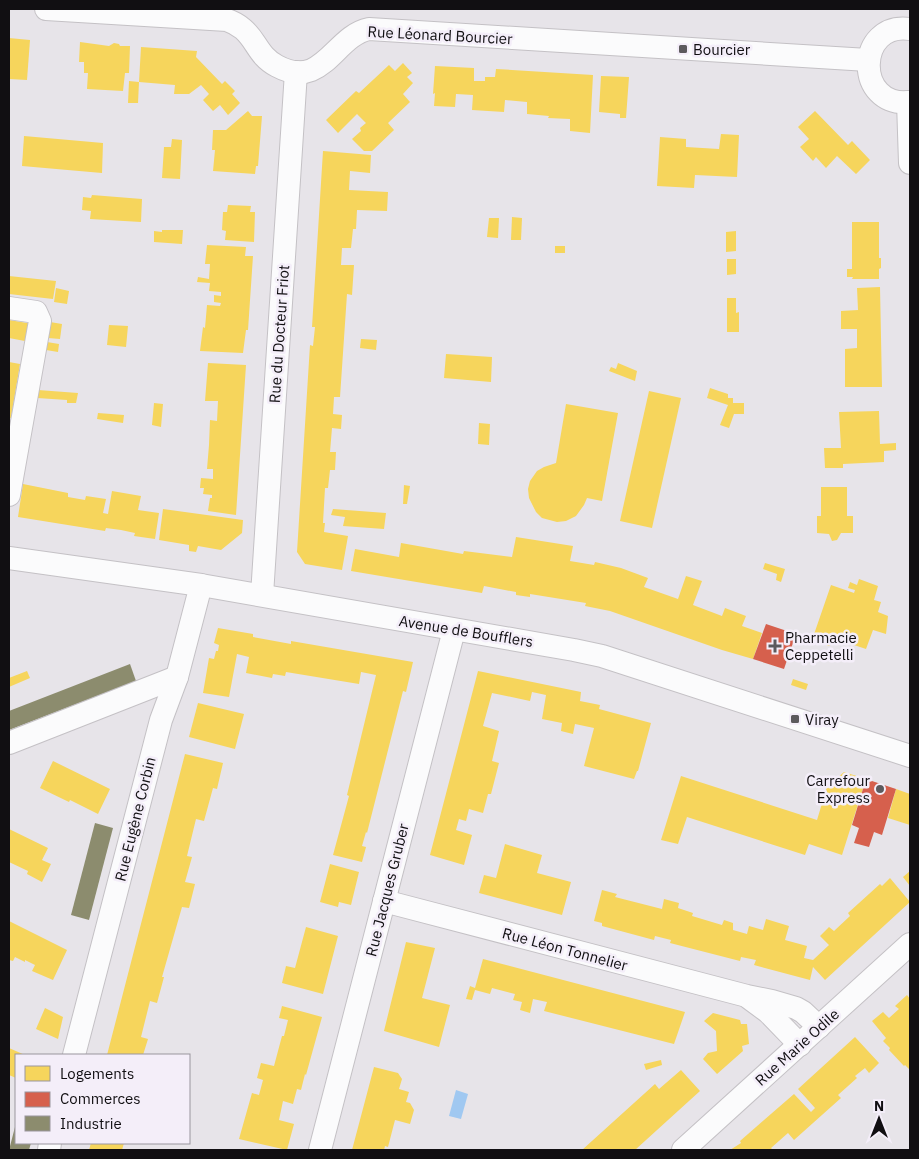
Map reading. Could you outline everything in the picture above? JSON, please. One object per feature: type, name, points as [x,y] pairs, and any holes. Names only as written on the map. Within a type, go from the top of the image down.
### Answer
[{"type":"street","points":[[46,9],[227,20],[243,28],[256,48],[270,62],[286,70],[296,72]]},
{"type":"street","points":[[906,22],[877,40],[870,51],[868,60],[869,75],[879,92],[897,102],[909,102],[910,163]]},
{"type":"street","name":"Rue Léonard Bourcier","points":[[296,72],[309,71],[320,66],[353,35],[361,30],[369,29],[868,60]]},
{"type":"street","name":"Rue du Docteur Friot","points":[[262,595],[296,72]]},
{"type":"street","points":[[9,308],[36,312],[40,321],[9,494]]},
{"type":"street","name":"Avenue de Boufflers","points":[[9,558],[262,595],[602,656],[910,756]]},
{"type":"street","name":"Rue Eugène Corbin","points":[[74,1054],[161,720],[177,677],[201,585]]},
{"type":"street","name":"Rue Jacques Gruber","points":[[320,1150],[454,630]]},
{"type":"street","points":[[9,743],[177,677]]},
{"type":"street","name":"Rue Léon Tonnelier","points":[[384,901],[796,1008],[803,1012],[819,1028]]},
{"type":"street","name":"Rue Marie Odile","points":[[684,1150],[910,944]]},
{"type":"street","name":"Rue Léon Tonnelier","points":[[746,996],[768,1012],[800,1045]]},
{"type":"water","points":[[456,1090],[468,1094],[461,1119],[449,1116]]},
{"type":"building: Logements","points":[[9,38],[30,40],[27,80],[9,79]]},
{"type":"building: Logements","points":[[80,42],[109,46],[114,43],[120,46],[130,46],[129,73],[125,73],[123,91],[87,89],[88,73],[84,73],[84,62],[79,62]]},
{"type":"building: Logements","points":[[141,47],[197,51],[196,57],[222,84],[225,81],[235,91],[232,94],[240,103],[228,115],[220,105],[213,111],[203,100],[209,94],[201,85],[189,94],[174,94],[175,85],[139,82]]},
{"type":"building: Logements","points":[[403,63],[412,73],[407,77],[413,83],[403,94],[410,102],[388,123],[394,130],[372,151],[364,151],[352,139],[361,131],[360,128],[366,123],[357,114],[338,133],[326,120],[356,91],[359,93],[389,65],[395,71]]},
{"type":"building: Logements","points":[[435,66],[474,68],[474,81],[485,81],[485,77],[495,77],[496,69],[593,75],[590,133],[570,131],[570,119],[548,118],[549,116],[527,114],[527,102],[505,100],[504,112],[472,110],[473,95],[456,94],[455,107],[434,106]]},
{"type":"building: Logements","points":[[601,76],[629,77],[626,118],[620,118],[620,114],[599,112]]},
{"type":"building: Logements","points":[[129,81],[139,82],[138,103],[128,103]]},
{"type":"building: Logements","points":[[248,111],[252,116],[262,116],[258,166],[256,166],[255,174],[213,171],[215,150],[212,150],[213,130],[226,130]]},
{"type":"building: Logements","points":[[815,111],[848,145],[852,141],[870,160],[856,174],[837,156],[826,168],[816,157],[813,161],[800,147],[809,139],[798,127]]},
{"type":"building: Logements","points":[[721,134],[739,135],[737,177],[695,175],[694,188],[657,186],[660,137],[686,139],[686,147],[719,149]]},
{"type":"building: Logements","points":[[24,136],[103,143],[102,173],[22,166]]},
{"type":"building: Logements","points":[[172,139],[182,140],[180,179],[162,178],[164,147],[171,147]]},
{"type":"building: Logements","points":[[323,151],[371,155],[370,173],[350,171],[349,190],[388,192],[387,211],[357,210],[356,229],[353,229],[351,248],[342,248],[341,265],[354,265],[352,295],[347,294],[340,397],[334,397],[333,414],[342,415],[341,429],[332,428],[330,452],[336,452],[335,470],[330,470],[328,488],[325,488],[323,523],[325,523],[324,532],[348,536],[342,570],[305,564],[297,552],[310,345],[313,346],[315,327],[312,327]]},
{"type":"building: Logements","points":[[92,195],[142,199],[141,222],[90,219],[91,211],[82,210],[83,197],[91,198]]},
{"type":"building: Logements","points":[[228,205],[251,206],[250,212],[255,212],[254,242],[225,240],[226,231],[222,230],[223,212],[227,212]]},
{"type":"building: Logements","points":[[512,217],[522,218],[521,240],[511,240]]},
{"type":"building: Logements","points":[[489,218],[499,218],[498,238],[487,237]]},
{"type":"building: Logements","points":[[852,222],[879,222],[879,258],[881,258],[881,268],[879,269],[879,279],[852,279],[853,277],[847,277],[847,269],[852,269]]},
{"type":"building: Logements","points":[[162,230],[183,230],[182,244],[154,242],[154,231],[162,232]]},
{"type":"building: Logements","points":[[736,231],[736,251],[726,252],[726,232]]},
{"type":"building: Logements","points":[[207,245],[246,247],[245,256],[253,256],[248,330],[246,330],[243,353],[200,351],[207,305],[220,306],[221,303],[214,302],[214,295],[221,296],[221,292],[209,291],[210,283],[197,282],[198,277],[209,279],[210,264],[205,264]]},
{"type":"building: Logements","points":[[555,246],[565,246],[565,253],[555,253]]},
{"type":"building: Logements","points":[[727,259],[736,259],[736,274],[727,275]]},
{"type":"building: Logements","points":[[9,276],[56,281],[53,299],[9,294]]},
{"type":"building: Logements","points":[[880,287],[882,387],[845,387],[845,349],[857,348],[857,329],[841,329],[841,311],[858,310],[857,288]]},
{"type":"building: Logements","points":[[56,288],[69,291],[67,304],[54,302]]},
{"type":"building: Logements","points":[[727,298],[736,298],[736,313],[739,312],[739,332],[727,332]]},
{"type":"building: Logements","points":[[9,320],[33,324],[30,342],[9,338]]},
{"type":"building: Logements","points":[[50,322],[62,324],[60,339],[48,338]]},
{"type":"building: Logements","points":[[109,325],[128,326],[126,347],[107,345]]},
{"type":"building: Logements","points":[[361,339],[377,340],[376,350],[360,348]]},
{"type":"building: Logements","points":[[47,342],[59,344],[58,352],[46,350]]},
{"type":"building: Logements","points":[[446,354],[492,357],[491,382],[444,378]]},
{"type":"building: Logements","points":[[9,362],[20,364],[11,418],[9,418]]},
{"type":"building: Logements","points":[[208,363],[246,365],[236,515],[208,511],[212,495],[203,494],[204,488],[200,488],[201,478],[213,479],[213,469],[207,469],[210,420],[217,421],[218,401],[205,401]]},
{"type":"building: Logements","points":[[618,363],[637,371],[635,381],[609,371],[611,367],[616,369]]},
{"type":"building: Logements","points":[[710,388],[728,394],[728,398],[733,398],[733,403],[744,403],[744,414],[734,414],[729,428],[720,425],[728,405],[707,398]]},
{"type":"building: Logements","points":[[38,390],[78,393],[76,403],[67,403],[67,400],[37,398]]},
{"type":"building: Logements","points":[[649,391],[681,398],[652,528],[620,521]]},
{"type":"building: Logements","points":[[154,403],[163,404],[161,427],[152,425]]},
{"type":"building: Logements","points":[[566,404],[618,413],[602,501],[587,498],[576,516],[566,521],[557,522],[542,518],[536,512],[529,498],[528,489],[530,481],[537,471],[556,463]]},
{"type":"building: Logements","points":[[879,411],[880,444],[896,443],[896,450],[884,451],[884,462],[843,464],[843,468],[825,468],[824,448],[841,448],[839,412]]},
{"type":"building: Logements","points":[[98,413],[124,415],[123,423],[97,419]]},
{"type":"building: Logements","points":[[479,423],[490,424],[489,445],[478,444]]},
{"type":"building: Logements","points":[[23,484],[68,493],[68,497],[85,500],[86,496],[106,499],[103,513],[108,514],[112,491],[141,496],[138,510],[159,513],[155,539],[134,536],[135,533],[121,530],[106,528],[105,531],[18,517]]},
{"type":"building: Logements","points":[[404,485],[410,486],[407,504],[403,504]]},
{"type":"building: Logements","points":[[821,487],[847,487],[847,516],[853,516],[853,533],[841,533],[837,540],[832,541],[829,534],[817,533],[817,516],[821,516]]},
{"type":"building: Logements","points":[[163,509],[243,520],[242,533],[221,550],[198,546],[196,552],[189,551],[189,545],[159,540]]},
{"type":"building: Logements","points":[[333,509],[386,513],[384,529],[343,526],[345,517],[331,515]]},
{"type":"building: Logements","points":[[516,537],[573,546],[570,561],[594,565],[595,562],[621,568],[648,578],[644,587],[678,599],[686,576],[702,581],[693,605],[722,616],[725,608],[746,616],[742,626],[762,633],[753,659],[610,611],[585,606],[586,603],[530,594],[530,597],[516,595],[516,592],[484,586],[482,593],[351,571],[355,549],[399,557],[401,543],[463,554],[464,551],[512,557]]},
{"type":"building: Logements","points":[[765,563],[785,569],[781,582],[776,580],[777,574],[763,569]]},
{"type":"building: Logements","points":[[859,579],[878,586],[874,600],[881,602],[878,612],[888,616],[886,634],[873,630],[866,649],[833,638],[829,646],[812,640],[831,585],[854,593],[855,590],[848,588],[850,582],[857,585]]},
{"type":"building: Logements","points":[[218,628],[253,634],[253,637],[291,644],[291,641],[413,662],[406,692],[403,691],[367,833],[362,846],[366,847],[362,862],[333,855],[349,796],[347,795],[376,675],[361,672],[359,684],[286,672],[285,676],[273,674],[272,678],[246,673],[249,657],[237,654],[229,697],[203,693],[209,658],[214,659],[216,651],[218,651],[219,645],[214,643]]},
{"type":"building: Logements","points":[[27,671],[30,678],[9,687],[9,678]]},
{"type":"building: Logements","points":[[478,671],[581,692],[580,701],[600,705],[599,709],[651,723],[638,771],[634,779],[584,766],[594,728],[575,724],[573,734],[561,731],[562,723],[542,719],[546,695],[532,692],[530,701],[492,693],[483,726],[499,731],[492,761],[499,763],[491,794],[488,794],[483,813],[469,809],[466,821],[459,819],[456,830],[472,835],[464,865],[430,855]]},
{"type":"building: Logements","points":[[793,679],[808,684],[806,690],[791,685]]},
{"type":"building: Logements","points":[[198,703],[244,714],[235,749],[189,737]]},
{"type":"building: Logements","points":[[185,754],[223,763],[217,789],[213,788],[204,821],[196,819],[187,856],[192,857],[185,882],[195,884],[189,908],[182,907],[162,977],[164,977],[157,1003],[150,1001],[141,1037],[148,1039],[143,1054],[107,1054]]},
{"type":"building: Logements","points":[[53,761],[110,789],[98,814],[40,788]]},
{"type":"building: Logements","points":[[844,772],[866,779],[842,855],[809,844],[805,855],[687,817],[678,844],[661,840],[681,776],[817,820],[827,787]]},
{"type":"building: Logements","points":[[896,789],[910,794],[910,825],[888,818]]},
{"type":"building: Logements","points":[[9,829],[48,848],[42,860],[51,864],[42,882],[27,874],[28,871],[9,862]]},
{"type":"building: Logements","points":[[505,844],[542,855],[537,873],[571,882],[562,915],[479,893],[484,875],[496,878]]},
{"type":"building: Logements","points":[[330,864],[359,872],[351,905],[339,902],[338,907],[320,902]]},
{"type":"building: Logements","points":[[910,871],[910,886],[903,877]]},
{"type":"building: Logements","points":[[890,878],[910,902],[825,980],[813,967],[810,980],[754,965],[756,960],[741,957],[740,961],[670,943],[671,940],[655,936],[654,940],[602,926],[602,923],[594,921],[602,890],[617,894],[615,897],[662,909],[664,899],[679,903],[678,908],[693,913],[692,916],[722,925],[724,920],[733,923],[733,930],[747,934],[749,926],[763,930],[766,919],[789,926],[785,940],[807,946],[804,958],[813,960],[829,945],[820,936],[829,927],[834,931],[850,916],[848,913],[880,884],[882,886]]},
{"type":"building: Logements","points":[[9,921],[67,950],[53,980],[32,971],[35,965],[25,960],[25,962],[15,957],[13,961],[9,960]]},
{"type":"building: Logements","points":[[306,927],[338,936],[323,994],[282,983],[286,966],[295,968]]},
{"type":"building: Logements","points":[[406,942],[435,948],[422,998],[450,1005],[439,1047],[384,1031]]},
{"type":"building: Logements","points":[[483,959],[685,1012],[674,1044],[544,1011],[547,1002],[533,999],[530,1013],[520,1010],[522,1002],[513,1000],[515,994],[492,988],[490,994],[475,990],[472,1000],[466,999],[470,986],[475,988]]},
{"type":"building: Logements","points":[[907,995],[910,999],[910,1070],[889,1050],[890,1048],[883,1041],[886,1038],[872,1021],[883,1012],[889,1018],[899,1009],[895,1006]]},
{"type":"building: Logements","points":[[282,1006],[322,1017],[301,1090],[297,1089],[293,1104],[283,1101],[279,1120],[294,1124],[287,1150],[239,1139],[252,1093],[259,1095],[263,1080],[257,1078],[261,1063],[274,1066],[282,1036],[284,1036],[288,1020],[279,1018]]},
{"type":"building: Logements","points":[[45,1008],[63,1017],[58,1039],[36,1029]]},
{"type":"building: Logements","points":[[713,1013],[740,1020],[741,1024],[747,1024],[749,1044],[742,1046],[743,1051],[717,1074],[703,1059],[708,1053],[717,1051],[716,1031],[704,1021]]},
{"type":"building: Logements","points":[[855,1037],[879,1063],[869,1073],[865,1068],[855,1076],[857,1078],[838,1095],[841,1098],[794,1140],[788,1133],[771,1148],[773,1150],[730,1150],[741,1143],[740,1141],[794,1094],[811,1112],[815,1108],[798,1089]]},
{"type":"building: Logements","points":[[9,1048],[23,1054],[15,1054],[15,1078],[9,1075]]},
{"type":"building: Logements","points":[[661,1060],[662,1065],[646,1070],[644,1064]]},
{"type":"building: Logements","points":[[374,1067],[398,1073],[402,1079],[399,1089],[409,1092],[406,1102],[410,1103],[414,1110],[410,1124],[395,1120],[388,1147],[385,1146],[384,1150],[352,1150]]},
{"type":"building: Logements","points":[[681,1070],[700,1091],[635,1150],[582,1150],[655,1084],[659,1089]]},
{"type":"building: Logements","points":[[91,1144],[124,1144],[122,1150],[89,1150]]},
{"type":"building: Commerces","name":"Pharmacie Ceppetelli","points":[[766,624],[796,634],[784,669],[753,659]]},
{"type":"building: Commerces","points":[[866,779],[896,789],[882,835],[874,832],[869,847],[854,843],[859,828],[852,825]]},
{"type":"building: Industrie","points":[[130,664],[136,681],[9,730],[9,711]]},
{"type":"building: Industrie","points":[[95,823],[113,828],[89,920],[71,915]]},
{"type":"building: Industrie","points":[[15,1127],[15,1144],[31,1144],[29,1150],[9,1150]]},
{"type":"place","name":"Bourcier","points":[[683,49]]},
{"type":"place","name":"Pharmacie Ceppetelli","points":[[775,646]]},
{"type":"place","name":"Viray","points":[[795,719]]},
{"type":"place","name":"Carrefour Express","points":[[880,789]]}]
